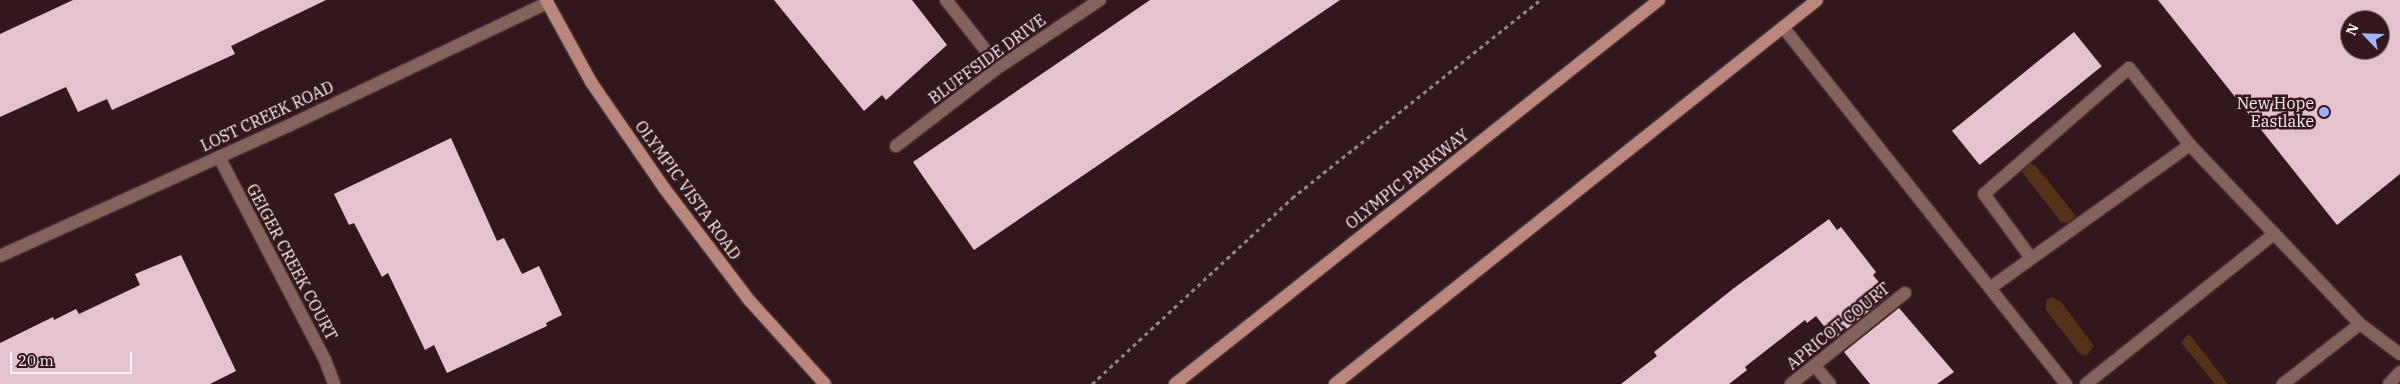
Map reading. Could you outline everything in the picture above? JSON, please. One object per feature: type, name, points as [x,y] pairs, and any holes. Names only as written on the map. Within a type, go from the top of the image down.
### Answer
[{"type":"main road","name":"OLYMPIC PARKWAY","points":[[1175,384],[1659,0]]},
{"type":"main road","points":[[1335,384],[1817,0]]},
{"type":"main road","name":"OLYMPIC VISTA ROAD","points":[[547,2],[591,82],[664,188],[749,300],[825,384]]},
{"type":"street","points":[[946,0],[999,67]]},
{"type":"street","name":"BLUFFSIDE DRIVE","points":[[896,146],[999,67],[1100,0]]},
{"type":"street","name":"LOST CREEK ROAD","points":[[0,256],[219,157],[547,2]]},
{"type":"street","points":[[1782,27],[2066,384]]},
{"type":"street","points":[[2031,258],[1984,194],[2129,68],[2190,145],[2274,234],[2360,324],[2400,354]]},
{"type":"street","points":[[1990,288],[2190,145]]},
{"type":"street","name":"GEIGER CREEK COURT","points":[[219,157],[325,360],[334,384]]},
{"type":"street","points":[[2086,384],[2274,234]]},
{"type":"street","name":"APRICOT COURT","points":[[1791,384],[1816,366],[1905,293]]},
{"type":"street","points":[[2283,384],[2360,324]]},
{"type":"street","points":[[1816,366],[1830,384]]},
{"type":"street","points":[[2389,384],[2400,372]]},
{"type":"path","points":[[1092,384],[1292,198],[1540,0]]},
{"type":"shaded area","points":[[2030,164],[2035,165],[2076,216],[2067,223],[2061,222],[2022,172]]},
{"type":"shaded area","points":[[2052,297],[2061,302],[2094,346],[2086,356],[2080,354],[2046,310],[2046,300]]},
{"type":"shaded area","points":[[2189,334],[2228,384],[2215,384],[2181,342]]},
{"type":"building","points":[[73,0],[326,0],[231,46],[235,54],[112,110],[107,99],[78,112],[66,87],[0,117],[0,34]]},
{"type":"building","points":[[774,0],[912,0],[947,45],[886,100],[882,95],[864,111]]},
{"type":"building","points":[[1150,0],[1340,0],[974,250],[913,162]]},
{"type":"building","name":"New Hope Eastlake","points":[[2158,0],[2400,0],[2400,174],[2337,225]]},
{"type":"building","points":[[2074,32],[2102,66],[1980,165],[1952,131]]},
{"type":"building","points":[[451,138],[497,241],[504,238],[522,274],[539,266],[562,315],[546,323],[547,326],[447,373],[434,345],[425,350],[388,273],[382,277],[354,223],[349,225],[334,194]]},
{"type":"building","points":[[1829,219],[1837,230],[1841,227],[1876,272],[1873,275],[1889,295],[1834,339],[1816,316],[1807,323],[1805,320],[1745,367],[1747,370],[1729,384],[1621,384],[1657,356],[1654,352],[1734,288]]},
{"type":"building","points":[[181,255],[236,371],[210,384],[0,384],[0,343],[53,317],[54,320],[76,309],[79,314],[140,285],[135,274]]},
{"type":"building","points":[[1899,308],[1954,372],[1937,384],[1870,384],[1844,352]]},
{"type":"place","name":"New Hope Eastlake","points":[[2324,112]]}]
